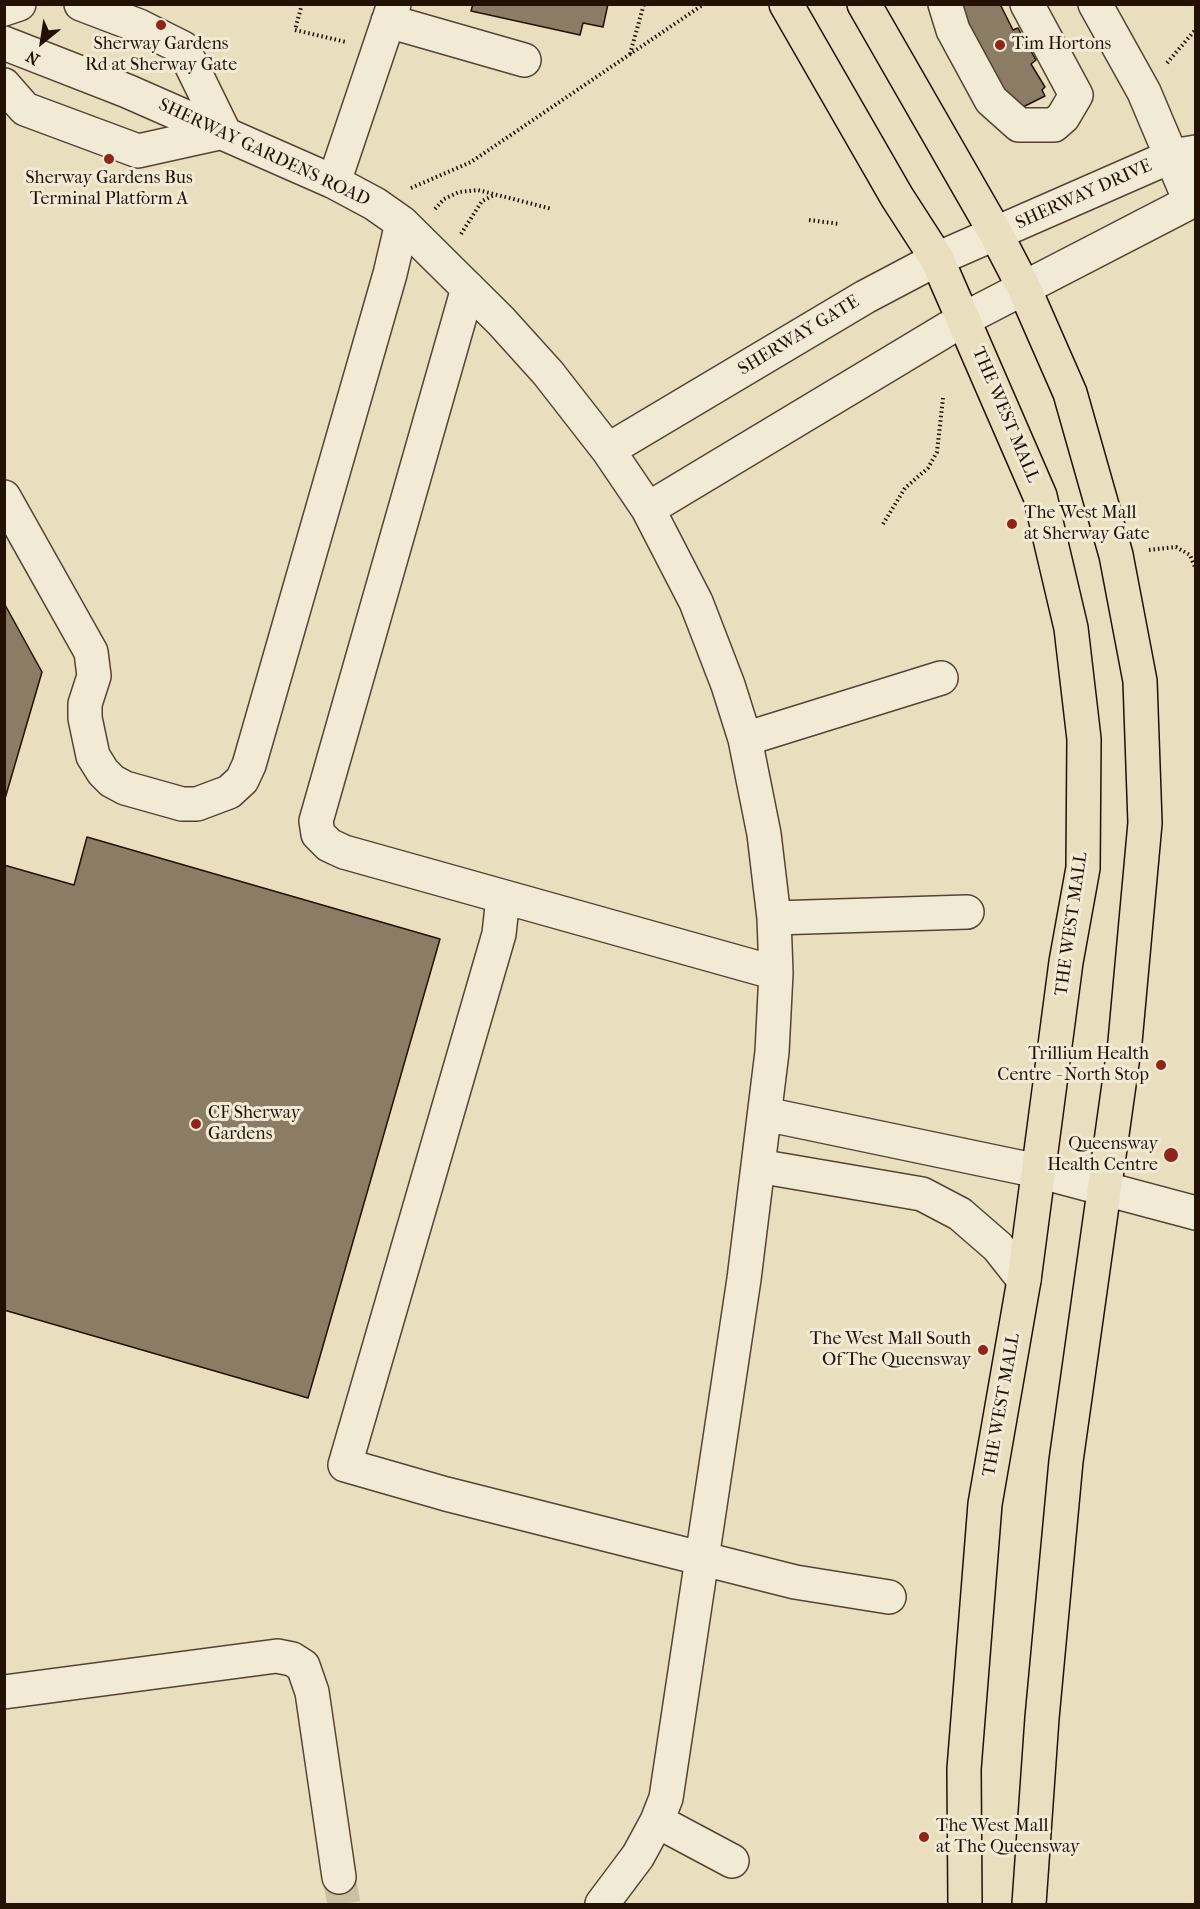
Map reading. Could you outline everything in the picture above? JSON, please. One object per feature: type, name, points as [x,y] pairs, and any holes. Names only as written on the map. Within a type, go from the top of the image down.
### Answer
[{"type":"main road","name":"THE WEST MALL","points":[[786,4],[897,197],[937,260],[1040,496],[1071,628],[1084,739],[1083,868],[1066,962],[1024,1280],[985,1504],[964,1769],[965,1905]]},
{"type":"main road","points":[[864,4],[996,234],[1024,288],[1070,393],[1116,555],[1140,681],[1145,823],[1125,1042],[1066,1461],[1042,1718],[1029,1905]]},
{"type":"street","points":[[4,9],[19,4]]},
{"type":"street","points":[[4,85],[25,109],[138,152],[224,132],[183,48],[139,26],[81,4]]},
{"type":"street","points":[[945,4],[953,30],[991,100],[1019,125],[1054,125],[1063,117],[1076,95],[1027,4]]},
{"type":"street","name":"SHERWAY DRIVE","points":[[1024,288],[1193,200],[1184,154],[1144,92],[1095,4]]},
{"type":"street","points":[[334,182],[387,25],[524,60]]},
{"type":"street","name":"SHERWAY GARDENS ROAD","points":[[4,43],[66,66],[224,132],[334,182],[375,204],[407,228],[468,288],[548,373],[608,450],[648,509],[696,602],[728,685],[745,739],[764,834],[774,918],[776,973],[772,1052],[744,1279],[700,1558],[682,1701],[666,1798],[657,1821],[638,1856],[602,1905]]},
{"type":"street","name":"SHERWAY DRIVE","points":[[996,234],[1184,154]]},
{"type":"street","points":[[4,497],[91,652],[94,676],[85,704],[85,718],[93,756],[102,772],[125,788],[182,804],[196,804],[229,792],[242,780],[249,765],[390,274],[407,228]]},
{"type":"street","name":"SHERWAY GATE","points":[[608,450],[865,297],[937,260],[996,234]]},
{"type":"street","points":[[468,288],[316,821],[318,834],[329,845],[344,852],[776,973]]},
{"type":"street","points":[[648,509],[964,319],[1024,288]]},
{"type":"street","points":[[745,739],[941,678]]},
{"type":"street","points":[[503,897],[499,934],[345,1466],[446,1494],[795,1582],[890,1597]]},
{"type":"street","points":[[774,918],[967,912]]},
{"type":"street","points":[[765,1114],[1038,1171],[1196,1213]]},
{"type":"street","points":[[758,1166],[922,1194],[960,1214],[998,1247],[1024,1280]]},
{"type":"street","points":[[6,1689],[265,1657],[292,1659],[303,1666],[312,1692],[339,1877]]},
{"type":"street","points":[[657,1821],[732,1861]]},
{"type":"path","points":[[302,4],[295,30],[387,25]]},
{"type":"path","points":[[630,55],[644,4]]},
{"type":"path","points":[[375,204],[471,162],[704,4]]},
{"type":"path","points":[[1165,66],[1196,29]]},
{"type":"path","points":[[407,228],[444,199],[452,195],[478,190],[552,210]]},
{"type":"path","points":[[443,264],[482,201],[494,194]]},
{"type":"path","points":[[809,220],[840,224]]},
{"type":"path","points":[[883,524],[905,488],[928,468],[937,452],[943,398]]},
{"type":"path","points":[[1116,555],[1176,547],[1190,555],[1196,570]]},
{"type":"building","points":[[473,4],[608,4],[603,27],[583,23],[580,35],[471,11]]},
{"type":"building","name":"Tim Hortons","points":[[959,4],[1000,4],[1013,30],[1018,28],[1036,60],[1031,64],[1045,87],[1042,90],[1045,96],[1015,111],[1008,108]]},
{"type":"building","points":[[4,603],[42,672],[4,802]]},
{"type":"building","name":"CF Sherway Gardens","points":[[87,837],[440,939],[308,1398],[4,1310],[4,865],[74,885]]},
{"type":"tunnel","points":[[339,1877],[344,1904]]},
{"type":"place","name":"Sherway Gardens Rd at Sherway Gate","points":[[161,25]]},
{"type":"place","name":"Tim Hortons","points":[[1000,45]]},
{"type":"place","name":"Sherway Gardens Bus Terminal Platform A","points":[[109,159]]},
{"type":"place","name":"The West Mall at Sherway Gate","points":[[1012,524]]},
{"type":"place","name":"Trillium Health Centre - North Stop","points":[[1161,1065]]},
{"type":"place","name":"CF Sherway Gardens","points":[[196,1124]]},
{"type":"place","name":"Queensway Health Centre","points":[[1171,1155]]},
{"type":"place","name":"The West Mall South Of The Queensway","points":[[983,1350]]},
{"type":"place","name":"The West Mall at The Queensway","points":[[924,1837]]}]
